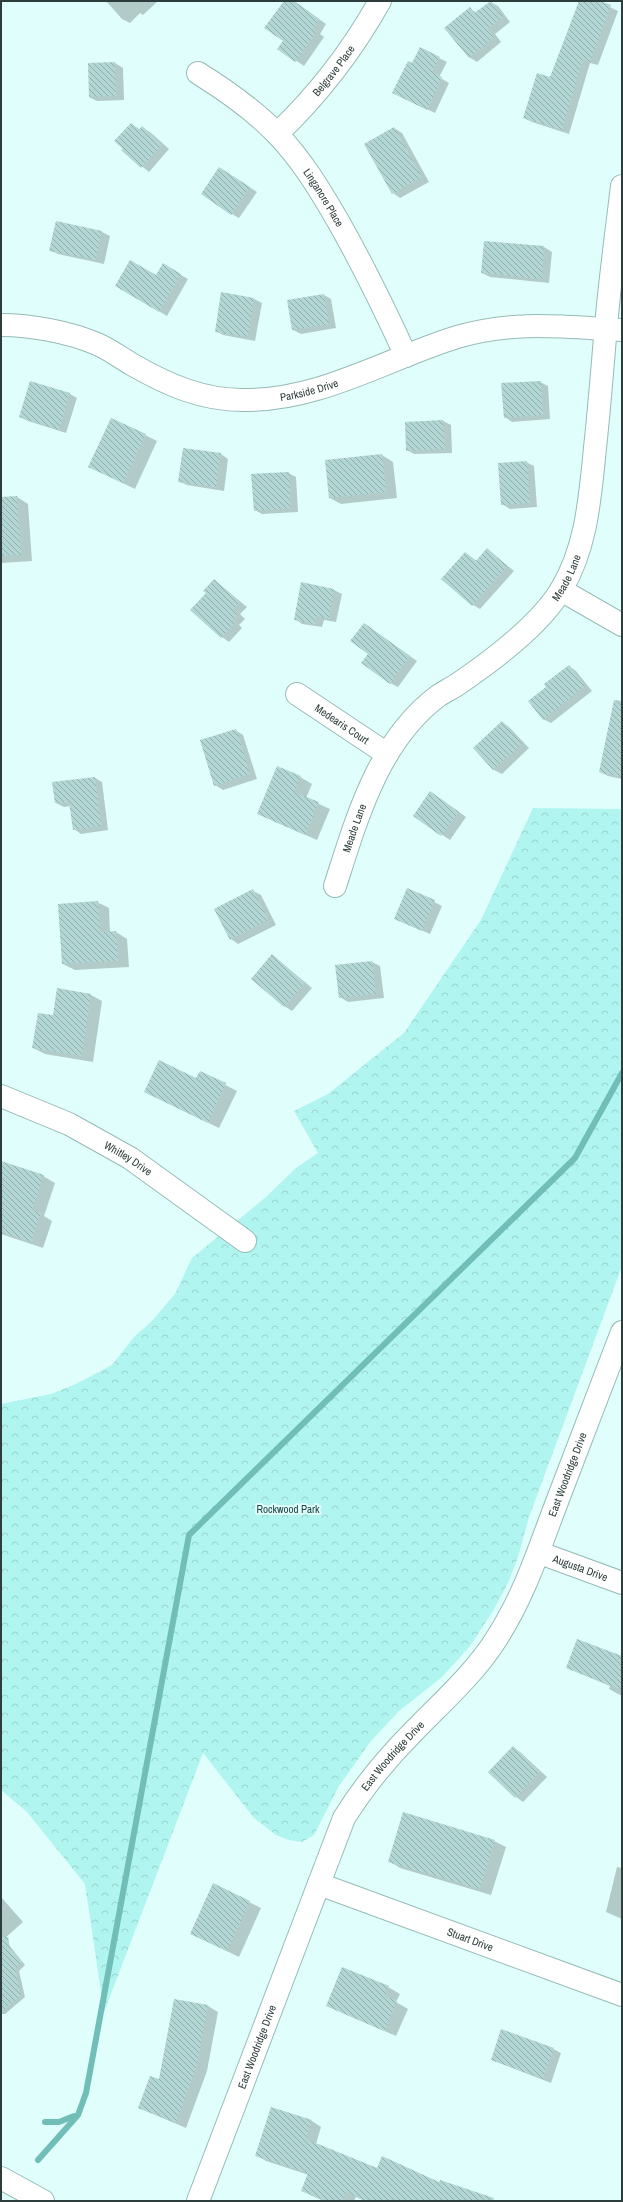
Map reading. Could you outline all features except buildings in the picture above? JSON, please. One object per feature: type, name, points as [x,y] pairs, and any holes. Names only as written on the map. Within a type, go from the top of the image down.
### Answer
[{"type":"street","name":"Belgrave Place","points":[[277,134],[303,109],[334,73],[380,1]]},
{"type":"street","name":"Linganore Place","points":[[198,73],[246,106],[277,134],[295,154],[318,187],[355,250],[406,356]]},
{"type":"street","name":"Meade Lane","points":[[335,886],[362,808],[387,754],[402,733],[437,697],[493,658],[524,632],[551,604],[561,590],[578,554],[586,526],[614,330],[622,186]]},
{"type":"street","name":"Parkside Drive","points":[[1,326],[41,329],[75,336],[97,344],[176,388],[210,398],[244,400],[319,388],[360,376],[406,356],[458,337],[499,328],[526,325],[614,330]]},
{"type":"street","points":[[561,590],[622,625]]},
{"type":"street","name":"Medearis Court","points":[[297,694],[387,754]]},
{"type":"street","name":"Whitley Drive","points":[[1,1096],[70,1124],[130,1158],[245,1241]]},
{"type":"street","name":"East Woodridge Drive","points":[[198,2201],[344,1818],[361,1790],[413,1732],[453,1694],[494,1643],[518,1603],[540,1553],[554,1508],[622,1332]]},
{"type":"street","name":"Augusta Drive","points":[[540,1553],[622,1583]]},
{"type":"street","name":"Stuart Drive","points":[[319,1884],[622,1995]]},
{"type":"street","points":[[3,2182],[43,2201]]},
{"type":"green space","name":"Rockwood Park","points":[[533,808],[622,809],[622,1266],[529,1517],[518,1557],[508,1583],[493,1611],[470,1646],[442,1677],[399,1711],[371,1741],[339,1786],[314,1835],[302,1842],[289,1840],[276,1835],[254,1818],[203,1753],[104,2012],[85,1884],[27,1812],[1,1790],[1,1404],[51,1394],[76,1384],[112,1365],[134,1337],[152,1321],[175,1294],[192,1258],[266,1197],[296,1168],[318,1153],[294,1111],[328,1094],[404,1033],[481,920]]},
{"type":"waterway","points":[[38,2160],[78,2115],[86,2093],[189,1535],[575,1158],[622,1073]]},
{"type":"waterway","points":[[45,2122],[59,2122],[74,2116]]}]
